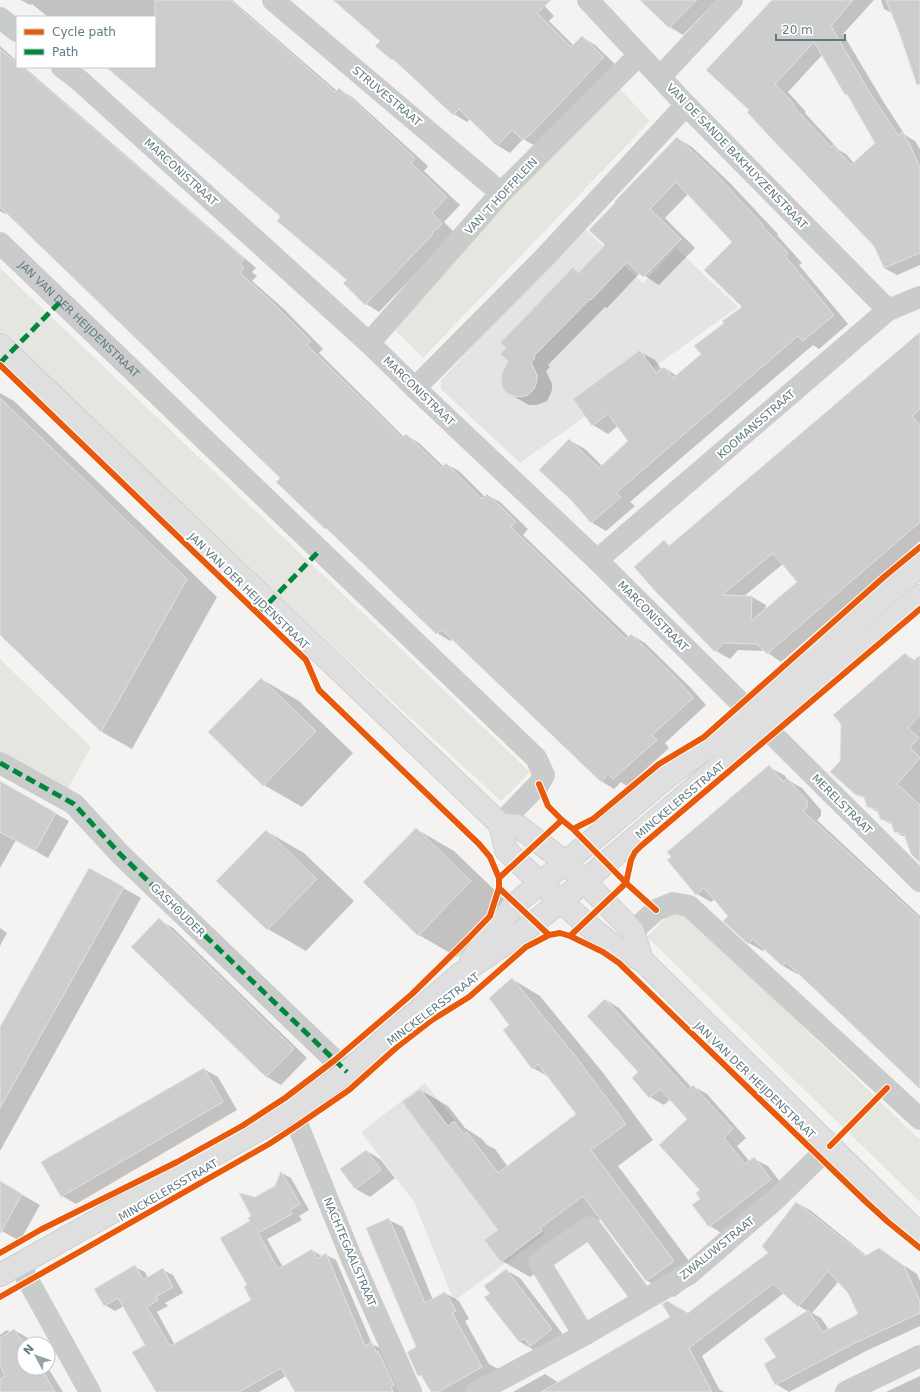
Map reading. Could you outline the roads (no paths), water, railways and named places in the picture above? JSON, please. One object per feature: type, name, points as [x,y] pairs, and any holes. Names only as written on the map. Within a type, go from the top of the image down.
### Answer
[{"type":"main road","name":"JAN VAN DER HEIJDENSTRAAT","points":[[0,345],[500,824],[506,850],[540,883],[560,902],[616,948],[642,960],[911,1226],[920,1233]]},
{"type":"main road","name":"MINCKELERSSTRAAT","points":[[459,975],[515,904],[566,863],[668,776],[719,739],[920,566]]},
{"type":"main road","name":"MINCKELERSSTRAAT","points":[[0,1275],[292,1111],[347,1072],[459,975],[522,932],[560,902],[765,727],[917,604]]},
{"type":"main road","name":"JAN VAN DER HEIJDENSTRAAT","points":[[500,824],[518,826],[566,863],[633,931],[642,960]]},
{"type":"street","name":"STRUVESTRAAT","points":[[273,0],[501,193]]},
{"type":"street","name":"VAN DE SANDE BAKHUYZENSTRAAT","points":[[588,0],[639,55],[661,76],[686,105],[888,310]]},
{"type":"street","points":[[661,76],[732,0]]},
{"type":"street","points":[[0,18],[16,30]]},
{"type":"street","name":"VAN 'T HOFFPLEIN","points":[[369,343],[501,193],[639,55]]},
{"type":"street","name":"MARCONISTRAAT","points":[[63,68],[85,85],[369,343],[597,560],[765,727]]},
{"type":"street","points":[[415,388],[545,257],[686,105]]},
{"type":"street","name":"JAN VAN DER HEIJDENSTRAAT","points":[[0,244],[536,758],[544,775],[539,784],[500,824]]},
{"type":"street","name":"KOOMANSSTRAAT","points":[[597,560],[888,310],[920,297]]},
{"type":"street","name":"MERELSTRAAT","points":[[765,727],[920,881]]},
{"type":"street","name":"GASHOUDER","points":[[0,763],[74,804],[121,855],[347,1072]]},
{"type":"street","points":[[633,931],[656,910],[673,903],[689,906],[920,1119]]},
{"type":"street","name":"NACHTEGAALSTRAAT","points":[[292,1111],[351,1258],[411,1392]]},
{"type":"street","name":"ZWALUWSTRAAT","points":[[477,1392],[584,1335],[689,1274],[776,1199],[830,1146]]},
{"type":"street","points":[[584,1335],[539,1262],[590,1227],[644,1300]]},
{"type":"street","points":[[19,1264],[90,1392]]},
{"type":"street","points":[[846,1392],[920,1356]]}]
